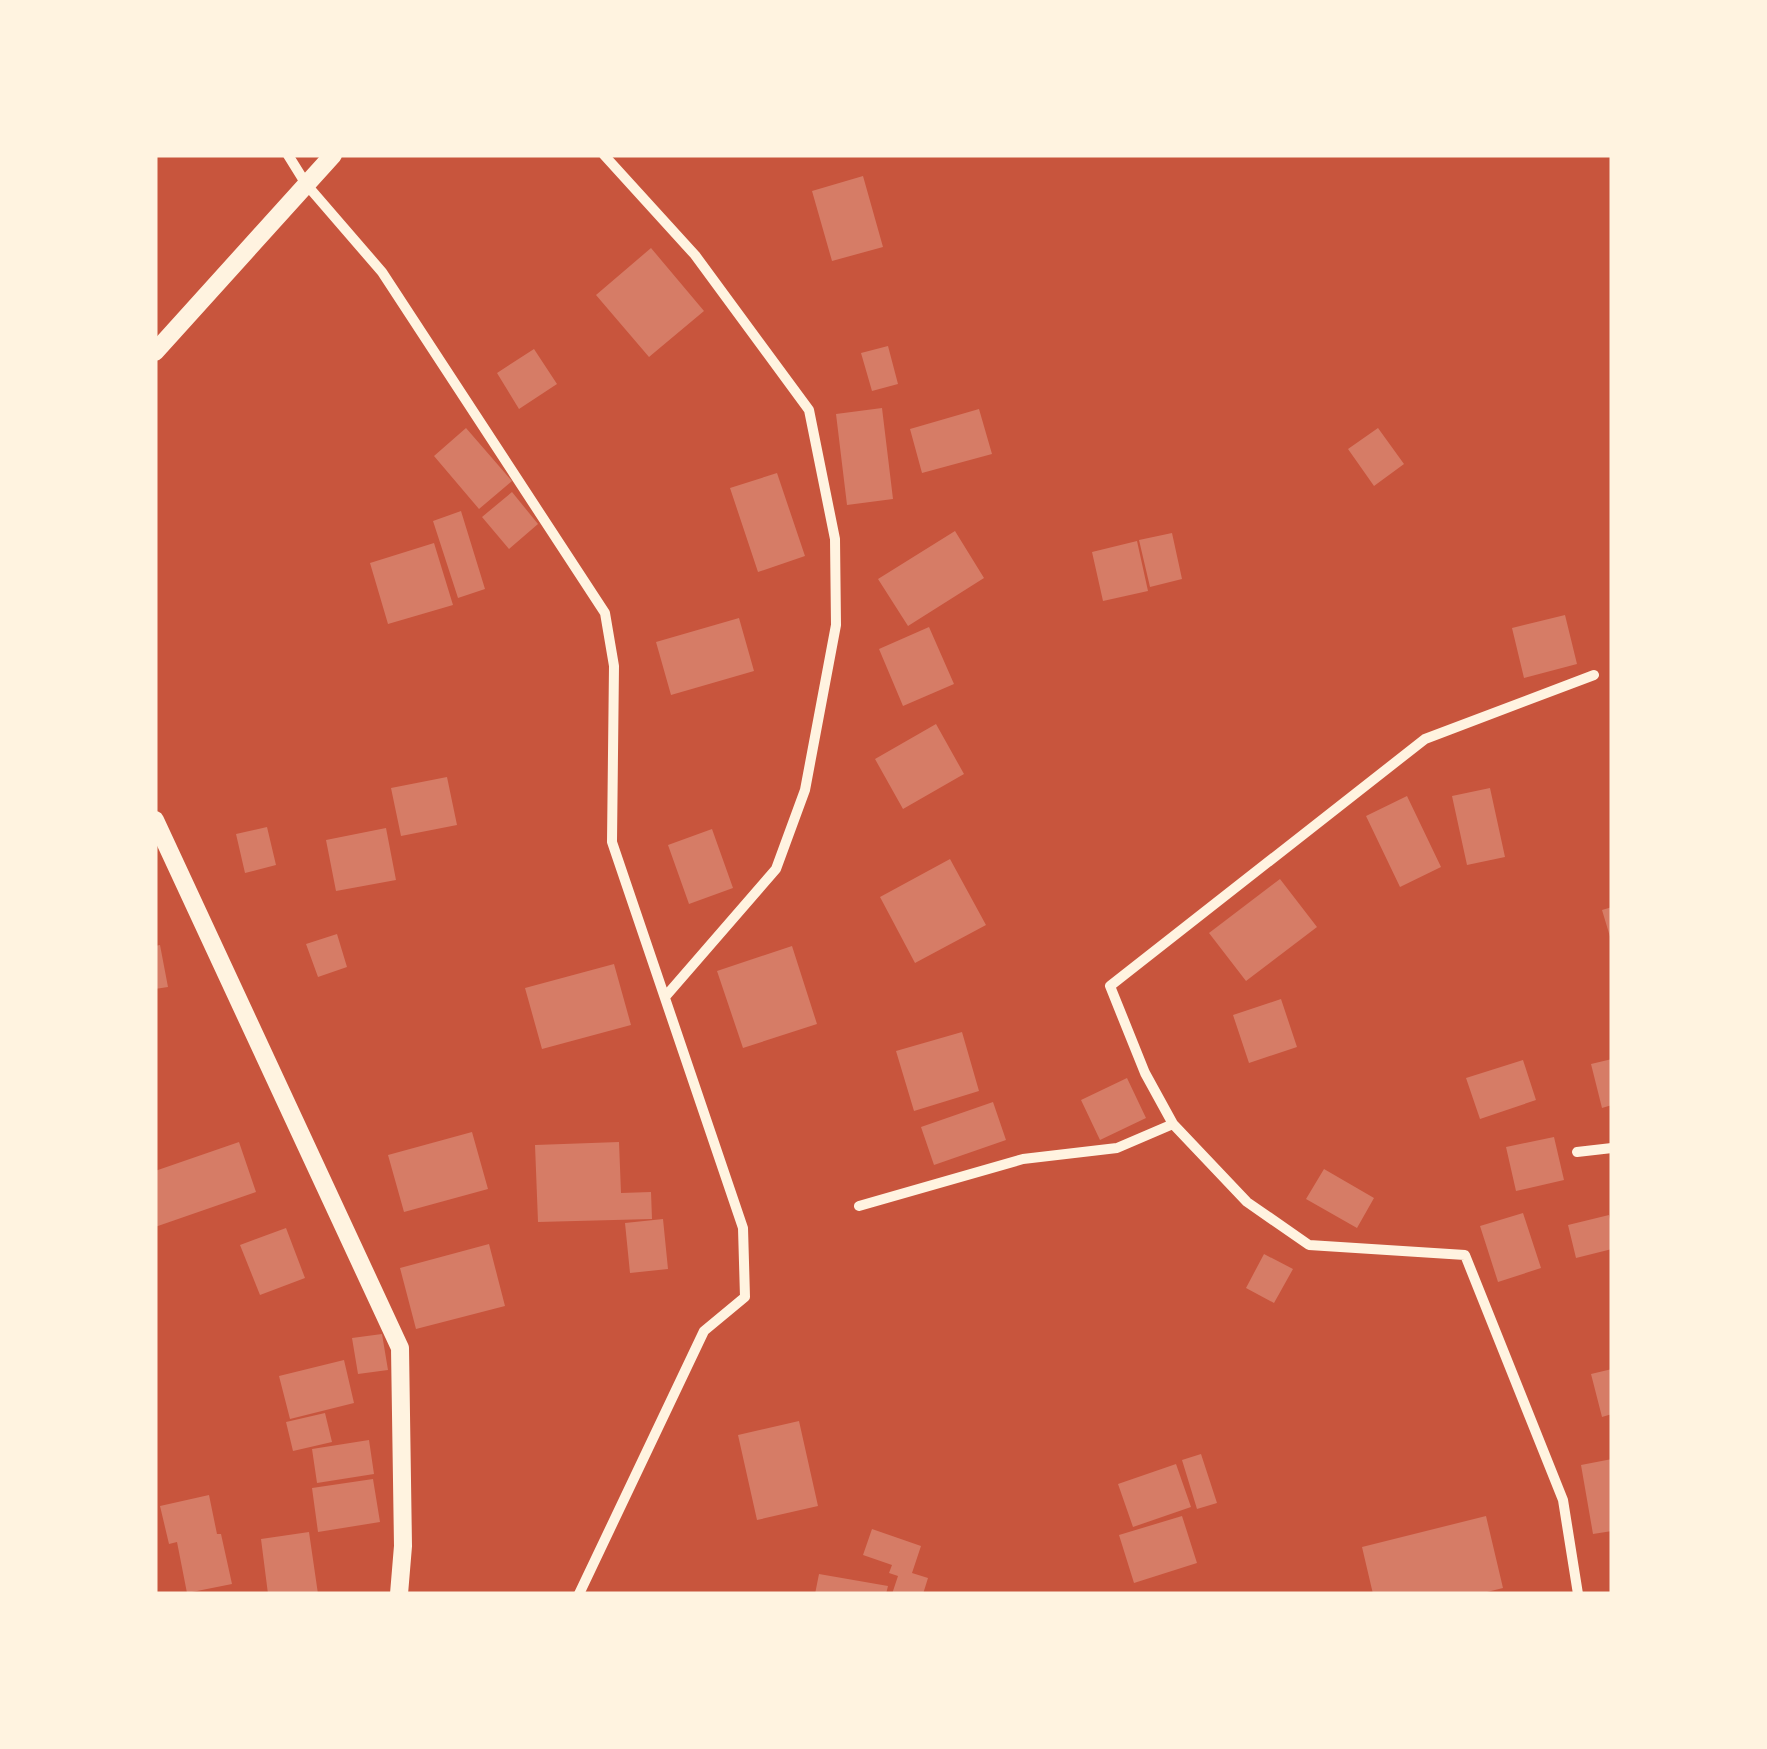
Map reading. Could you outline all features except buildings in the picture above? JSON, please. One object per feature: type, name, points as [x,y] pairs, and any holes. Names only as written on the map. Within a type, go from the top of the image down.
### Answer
[{"type":"street","points":[[288,155],[306,184],[382,272],[604,614],[614,666],[612,842],[744,1228],[745,1298],[704,1331],[580,1594]]},
{"type":"street","points":[[155,352],[333,155]]},
{"type":"street","points":[[604,155],[695,255],[810,410],[835,538],[836,625],[805,790],[776,869],[665,997]]},
{"type":"street","points":[[1578,1594],[1563,1500],[1466,1255],[1308,1245],[1247,1202],[1173,1124],[1145,1073],[1110,986],[1425,739],[1594,675]]},
{"type":"street","points":[[155,820],[400,1348],[404,1546],[398,1594]]},
{"type":"street","points":[[859,1206],[1023,1159],[1117,1148],[1173,1124]]},
{"type":"street","points":[[1578,1152],[1612,1148]]}]
